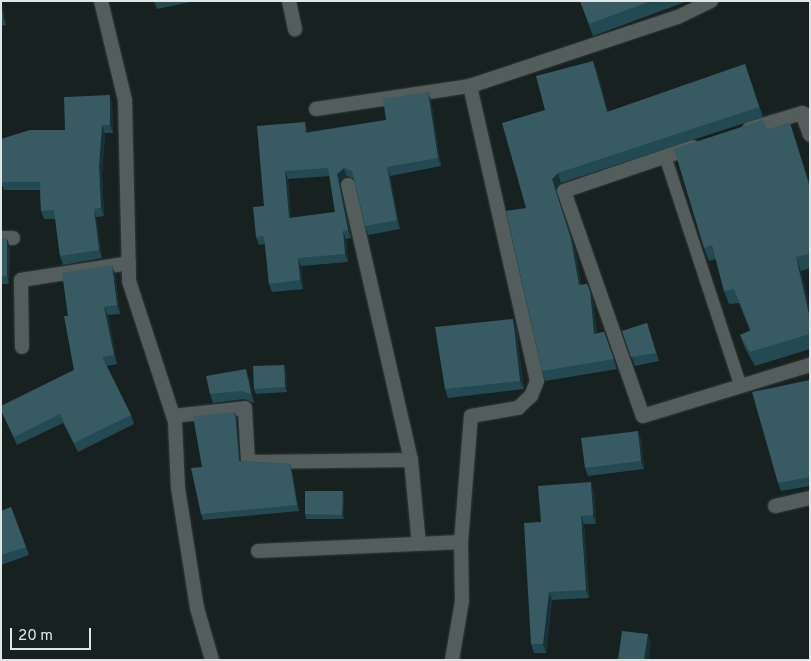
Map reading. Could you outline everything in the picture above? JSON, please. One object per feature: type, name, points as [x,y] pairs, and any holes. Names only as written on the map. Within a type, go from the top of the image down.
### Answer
[{"type":"street","points":[[101,1],[125,100],[129,281],[173,416],[178,488],[196,608],[212,660]]},
{"type":"street","points":[[289,1],[295,29]]},
{"type":"street","points":[[316,109],[470,86],[678,17],[711,1]]},
{"type":"street","points":[[452,660],[462,601],[461,542],[471,416],[518,408],[531,396],[537,381],[470,86]]},
{"type":"street","points":[[738,133],[806,114],[810,135]]},
{"type":"street","points":[[710,141],[564,191],[644,416],[740,384],[810,365]]},
{"type":"street","points":[[348,186],[411,460],[419,544]]},
{"type":"street","points":[[22,347],[21,280],[129,263]]},
{"type":"street","points":[[173,416],[245,408],[248,462],[411,460]]},
{"type":"street","points":[[774,506],[810,498]]},
{"type":"street","points":[[258,551],[461,542]]},
{"type":"lane","points":[[665,156],[740,384]]},
{"type":"building","points":[[580,1],[651,1],[589,24]]},
{"type":"building","points":[[593,61],[607,112],[745,64],[759,107],[558,173],[552,179],[571,239],[579,285],[587,284],[590,291],[594,334],[604,332],[614,359],[542,371],[506,211],[526,208],[502,123],[545,110],[536,76]]},
{"type":"building","points":[[428,92],[438,158],[387,167],[397,220],[365,226],[352,171],[344,168],[337,174],[348,230],[343,231],[345,254],[298,258],[300,280],[269,284],[264,236],[256,237],[253,207],[264,206],[257,126],[305,122],[306,133],[386,120],[383,99]],"holes":[[[328,168],[335,212],[289,218],[285,171]]]},
{"type":"building","points":[[110,95],[110,125],[102,125],[99,166],[101,208],[94,209],[99,250],[60,256],[54,210],[41,211],[40,182],[1,182],[1,139],[30,130],[65,130],[64,97]]},
{"type":"building","points":[[763,120],[767,130],[790,123],[810,188],[810,254],[796,257],[810,319],[810,334],[750,352],[740,335],[751,330],[734,289],[724,291],[712,245],[704,248],[674,149]]},
{"type":"building","points":[[1,238],[7,239],[7,276],[1,276]]},
{"type":"building","points":[[112,265],[117,305],[104,307],[114,355],[102,357],[131,415],[74,443],[60,414],[14,437],[1,410],[1,406],[74,370],[64,316],[68,316],[62,273]]},
{"type":"building","points":[[513,319],[520,381],[445,389],[435,327]]},
{"type":"building","points":[[647,323],[656,353],[631,357],[622,331]]},
{"type":"building","points":[[284,365],[285,387],[254,389],[253,366]]},
{"type":"building","points":[[246,369],[251,394],[241,391],[210,394],[206,376]]},
{"type":"building","points":[[810,380],[810,477],[778,483],[752,392]]},
{"type":"building","points":[[235,412],[239,461],[290,464],[297,505],[201,514],[191,468],[202,467],[193,416]]},
{"type":"building","points":[[638,431],[641,461],[585,468],[581,438]]},
{"type":"building","points":[[591,482],[593,515],[581,516],[586,590],[549,592],[543,644],[531,644],[524,523],[541,522],[538,486]]},
{"type":"building","points":[[305,491],[343,491],[342,515],[305,514]]},
{"type":"building","points":[[11,507],[26,547],[1,555],[1,511]]},
{"type":"building","points":[[622,631],[648,634],[644,660],[618,660]]}]
